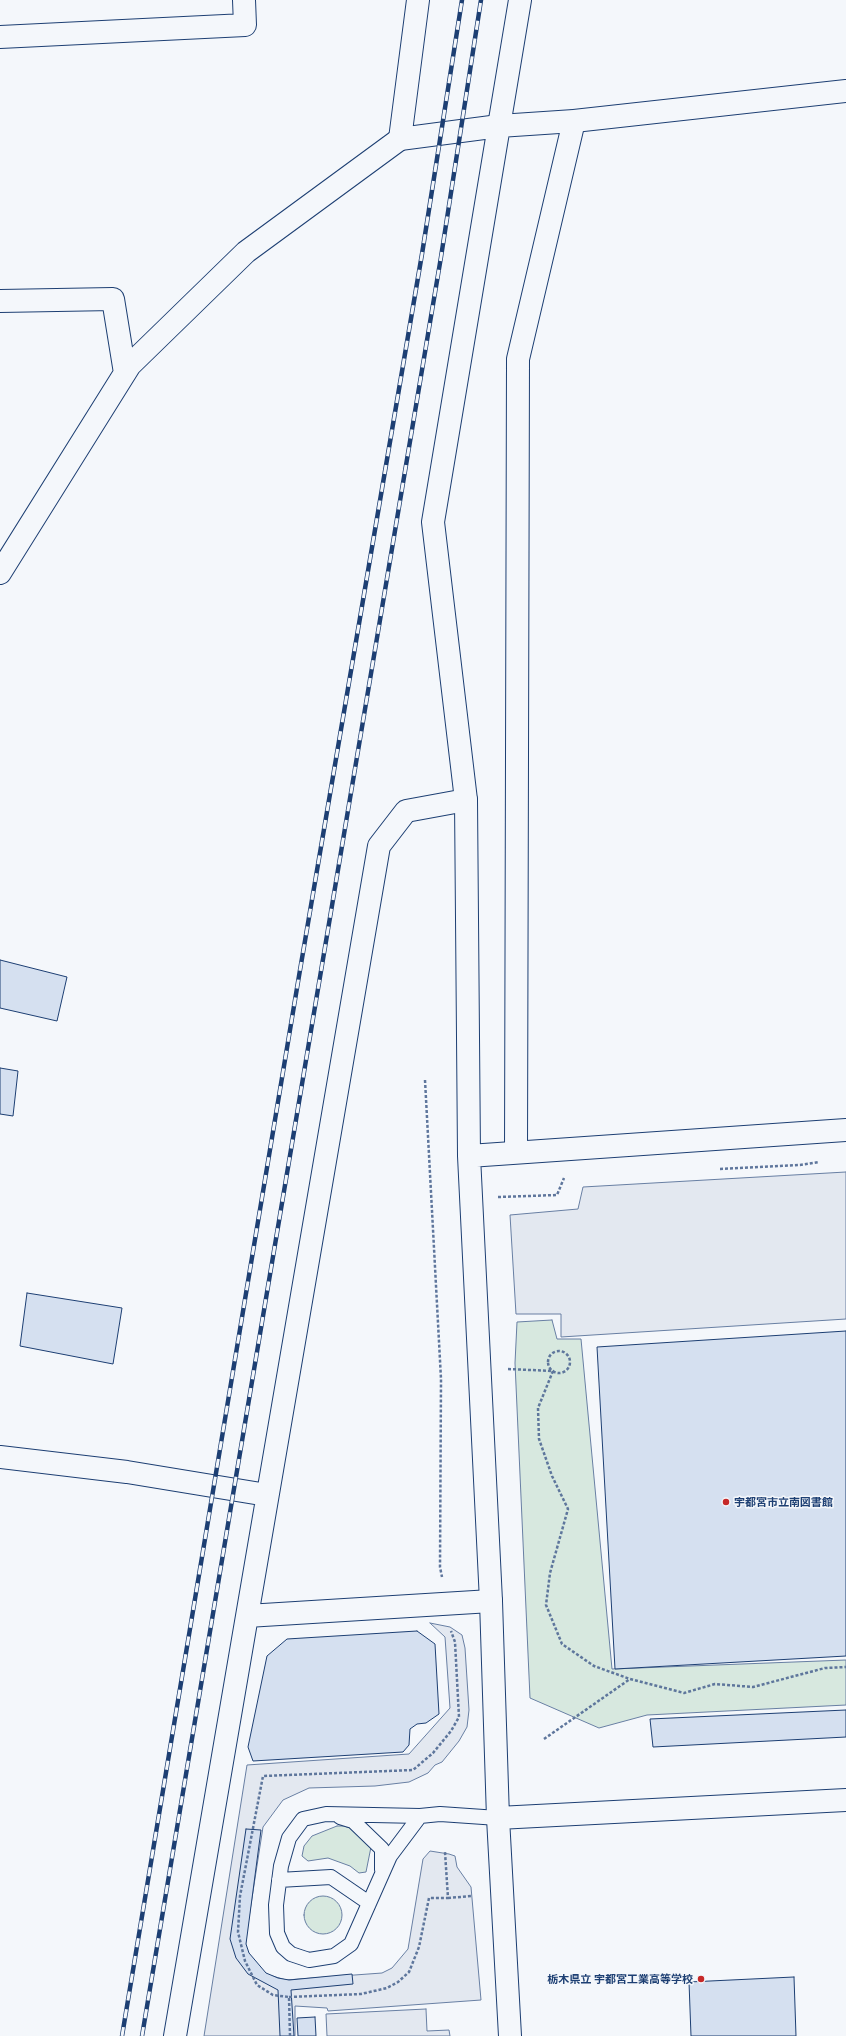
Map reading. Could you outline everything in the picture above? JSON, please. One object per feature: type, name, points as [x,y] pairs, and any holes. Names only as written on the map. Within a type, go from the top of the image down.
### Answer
[{"type":"street","points":[[0,37],[245,25],[244,0]]},
{"type":"street","points":[[400,139],[418,0]]},
{"type":"street","points":[[510,2036],[498,1818],[491,1601],[469,1156],[466,800],[433,522],[520,0]]},
{"type":"street","points":[[0,572],[130,365],[246,252],[400,139],[499,126],[574,121],[846,91]]},
{"type":"street","points":[[516,1152],[518,359],[574,121]]},
{"type":"street","points":[[0,301],[113,299],[125,373]]},
{"type":"street","points":[[175,2036],[379,846],[406,811],[466,800]]},
{"type":"street","points":[[469,1156],[846,1130]]},
{"type":"street","points":[[0,1457],[127,1472],[267,1495]]},
{"type":"street","points":[[247,1616],[491,1601]]},
{"type":"street","points":[[498,1818],[846,1800]]},
{"type":"lane","points":[[420,1816],[390,1856],[351,1944],[334,1956],[310,1960],[291,1954],[283,1946],[277,1934],[276,1905],[280,1866],[289,1838],[303,1819],[326,1814],[420,1816],[440,1814],[498,1818]]},
{"type":"lane","points":[[326,1814],[353,1821],[382,1849],[382,1872]]},
{"type":"lane","points":[[279,1880],[331,1877],[369,1903]]},
{"type":"path","points":[[425,1080],[441,1379],[440,1567],[448,1604]]},
{"type":"path","points":[[715,1169],[800,1165],[821,1161]]},
{"type":"path","points":[[494,1198],[557,1194],[568,1172]]},
{"type":"path","points":[[501,1368],[564,1372],[569,1367],[570,1359],[564,1351],[556,1351],[549,1358],[548,1365],[553,1371]]},
{"type":"path","points":[[553,1371],[538,1408],[539,1439],[552,1476],[568,1508],[550,1574],[546,1605],[562,1644],[594,1666],[630,1679],[684,1693],[715,1684],[753,1688],[825,1668],[846,1667]]},
{"type":"path","points":[[544,1739],[630,1679]]},
{"type":"path","points":[[445,1852],[448,1898]]},
{"type":"path","points":[[289,1997],[361,1994],[387,1988],[398,1982],[409,1972],[419,1947],[429,1898],[472,1896]]},
{"type":"shaded area","points":[[846,1172],[846,1319],[561,1337],[561,1314],[516,1314],[510,1215],[578,1209],[583,1187]]},
{"type":"shaded area","points":[[552,1320],[557,1339],[581,1339],[612,1669],[846,1660],[846,1705],[647,1715],[599,1728],[530,1698],[515,1363],[517,1322]]},
{"type":"shaded area","points":[[430,1623],[450,1627],[462,1635],[465,1648],[469,1710],[467,1727],[459,1741],[442,1762],[435,1765],[428,1773],[409,1782],[375,1786],[309,1788],[283,1800],[263,1827],[245,1943],[248,1955],[262,1973],[286,1980],[382,1973],[392,1968],[408,1949],[423,1859],[430,1851],[449,1854],[455,1856],[457,1867],[471,1887],[481,2000],[328,2011],[327,2008],[295,2006],[295,2036],[204,2036],[247,1765],[409,1754],[450,1708],[445,1637]]},
{"type":"shaded area","points":[[337,1826],[344,1826],[356,1830],[371,1847],[366,1872],[359,1873],[350,1866],[328,1858],[308,1861],[302,1856],[304,1846],[312,1836]]},
{"type":"shaded area","points":[[323,1896],[336,1902],[342,1915],[336,1928],[323,1934],[310,1928],[304,1915],[310,1902]]},
{"type":"shaded area","points":[[426,2009],[427,2031],[449,2030],[450,2036],[327,2036],[326,2014]]},
{"type":"building","points":[[0,960],[67,977],[57,1021],[0,1008]]},
{"type":"building","points":[[0,1068],[18,1071],[13,1116],[0,1114]]},
{"type":"building","points":[[27,1293],[122,1308],[113,1364],[20,1346]]},
{"type":"building","name":"宇都宮市立南図書館","points":[[846,1331],[846,1656],[615,1669],[597,1347]]},
{"type":"building","points":[[417,1631],[435,1644],[439,1714],[426,1723],[417,1724],[410,1729],[409,1745],[403,1752],[253,1761],[248,1747],[267,1656],[287,1639]]},
{"type":"building","points":[[846,1710],[846,1737],[653,1747],[650,1719]]},
{"type":"building","points":[[246,1829],[261,1830],[246,1944],[249,1953],[266,1973],[278,1978],[289,1980],[352,1974],[353,1984],[291,1990],[294,2036],[280,2036],[278,1990],[248,1974],[236,1958],[230,1939]]},
{"type":"building","points":[[794,1977],[796,2036],[691,2036],[689,1982]]},
{"type":"building","points":[[315,2017],[316,2036],[298,2036],[297,2018]]},
{"type":"railway","points":[[122,2036],[299,976],[422,254],[462,0]]},
{"type":"railway","points":[[142,2036],[441,257],[481,0]]},
{"type":"place","name":"宇都宮市立南図書館","points":[[726,1502]]},
{"type":"place","name":"栃木県立 宇都宮工業高等学校","points":[[701,1979]]}]
